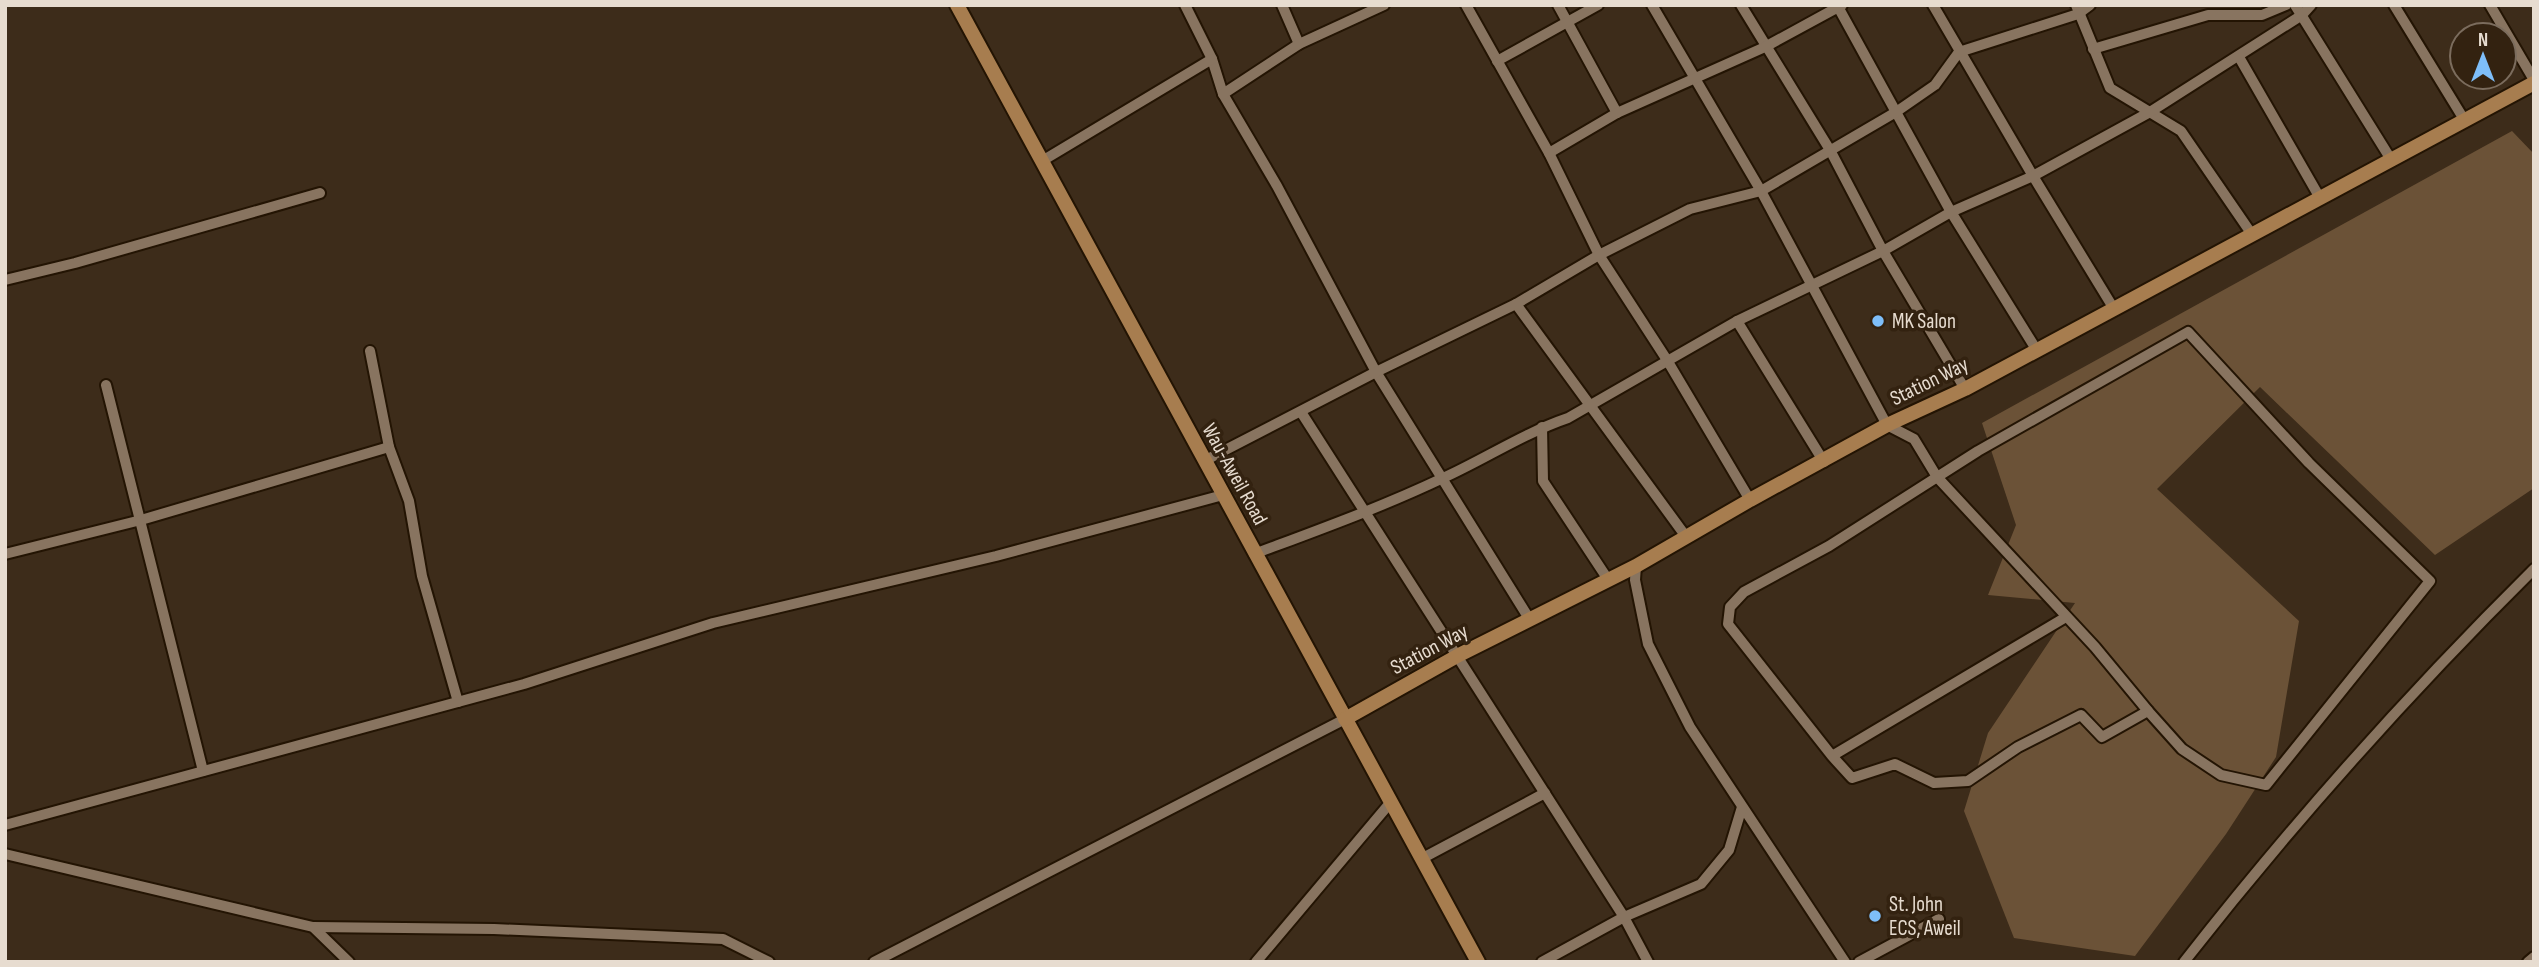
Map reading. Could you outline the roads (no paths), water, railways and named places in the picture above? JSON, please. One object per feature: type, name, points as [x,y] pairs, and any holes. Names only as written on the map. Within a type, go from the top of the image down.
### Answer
[{"type":"main road","name":"Wau-Aweil Road","points":[[957,5],[1478,962]]},
{"type":"main road","name":"Station Way","points":[[1345,719],[1458,655],[1609,581],[1887,425],[1965,388],[2251,233],[2392,161],[2534,82]]},
{"type":"street","points":[[1185,5],[1212,59],[1223,94],[1277,186],[1376,372],[1530,620]]},
{"type":"street","points":[[1282,5],[1299,44]]},
{"type":"street","points":[[1466,5],[1549,153],[1599,254],[1667,360],[1750,500]]},
{"type":"street","points":[[1558,5],[1618,113]]},
{"type":"street","points":[[1497,61],[1598,5]]},
{"type":"street","points":[[1652,5],[1761,191],[1887,425],[1914,439],[1937,477],[2066,617],[2148,711],[2182,750],[2221,775],[2266,785],[2430,581],[2309,463],[2188,332],[1978,451],[1937,477],[1829,546],[1744,592],[1730,607],[1728,624],[1852,778],[1895,764],[1934,783],[1968,781],[2018,747],[2081,715],[2102,737],[2148,711]]},
{"type":"street","points":[[1741,5],[1830,150],[1884,251],[1965,388]]},
{"type":"street","points":[[1933,5],[2114,309]]},
{"type":"street","points":[[1204,461],[1376,372],[1516,304],[1599,254],[1690,209],[1761,191],[1896,112],[1935,85],[1959,52],[2090,5]]},
{"type":"street","points":[[2092,49],[2208,15],[2262,15],[2286,5]]},
{"type":"street","points":[[2295,5],[2392,161]]},
{"type":"street","points":[[1254,554],[1366,512],[1443,478],[1542,427],[1568,418],[1737,321],[1884,251],[1951,212],[2033,176],[2150,112],[2239,57],[2302,15],[2311,5]]},
{"type":"street","points":[[2393,5],[2465,121]]},
{"type":"street","points":[[2490,5],[2534,82]]},
{"type":"street","points":[[1223,94],[1299,44],[1381,6]]},
{"type":"street","points":[[1549,153],[1618,113],[1765,47],[1839,6],[1951,212],[2036,349]]},
{"type":"street","points":[[2077,9],[2110,88],[2181,131],[2251,233]]},
{"type":"street","points":[[2239,57],[2320,198]]},
{"type":"street","points":[[1042,161],[1212,59]]},
{"type":"street","points":[[5,280],[75,263],[320,193]]},
{"type":"street","points":[[1516,304],[1687,538]]},
{"type":"street","points":[[1737,321],[1824,462]]},
{"type":"street","points":[[370,351],[388,447],[409,502],[422,576],[458,702]]},
{"type":"street","points":[[106,386],[203,771]]},
{"type":"street","points":[[1301,412],[1624,917],[1648,962]]},
{"type":"street","points":[[1542,427],[1543,481],[1609,581]]},
{"type":"street","points":[[5,554],[141,520],[388,447]]},
{"type":"street","points":[[5,825],[524,684],[713,623],[996,556],[1223,495]]},
{"type":"street","points":[[1636,566],[1634,580],[1648,644],[1690,727],[1845,962]]},
{"type":"street","points":[[2184,962],[2248,880],[2460,643],[2534,569]]},
{"type":"street","points":[[1832,756],[2066,617]]},
{"type":"street","points":[[874,962],[1345,719]]},
{"type":"street","points":[[1421,859],[1545,793]]},
{"type":"street","points":[[1256,962],[1390,803]]},
{"type":"street","points":[[1542,962],[1624,917],[1701,884],[1729,850],[1742,807]]},
{"type":"street","points":[[5,854],[313,927],[494,929],[723,939],[769,962]]},
{"type":"street","points":[[1859,962],[1939,919]]},
{"type":"street","points":[[313,927],[349,962]]},
{"type":"street","points":[[2528,962],[2534,957]]},
{"type":"place","name":"MK Salon","points":[[1878,321]]},
{"type":"place","name":"St. John ECS, Aweil","points":[[1875,916]]}]
